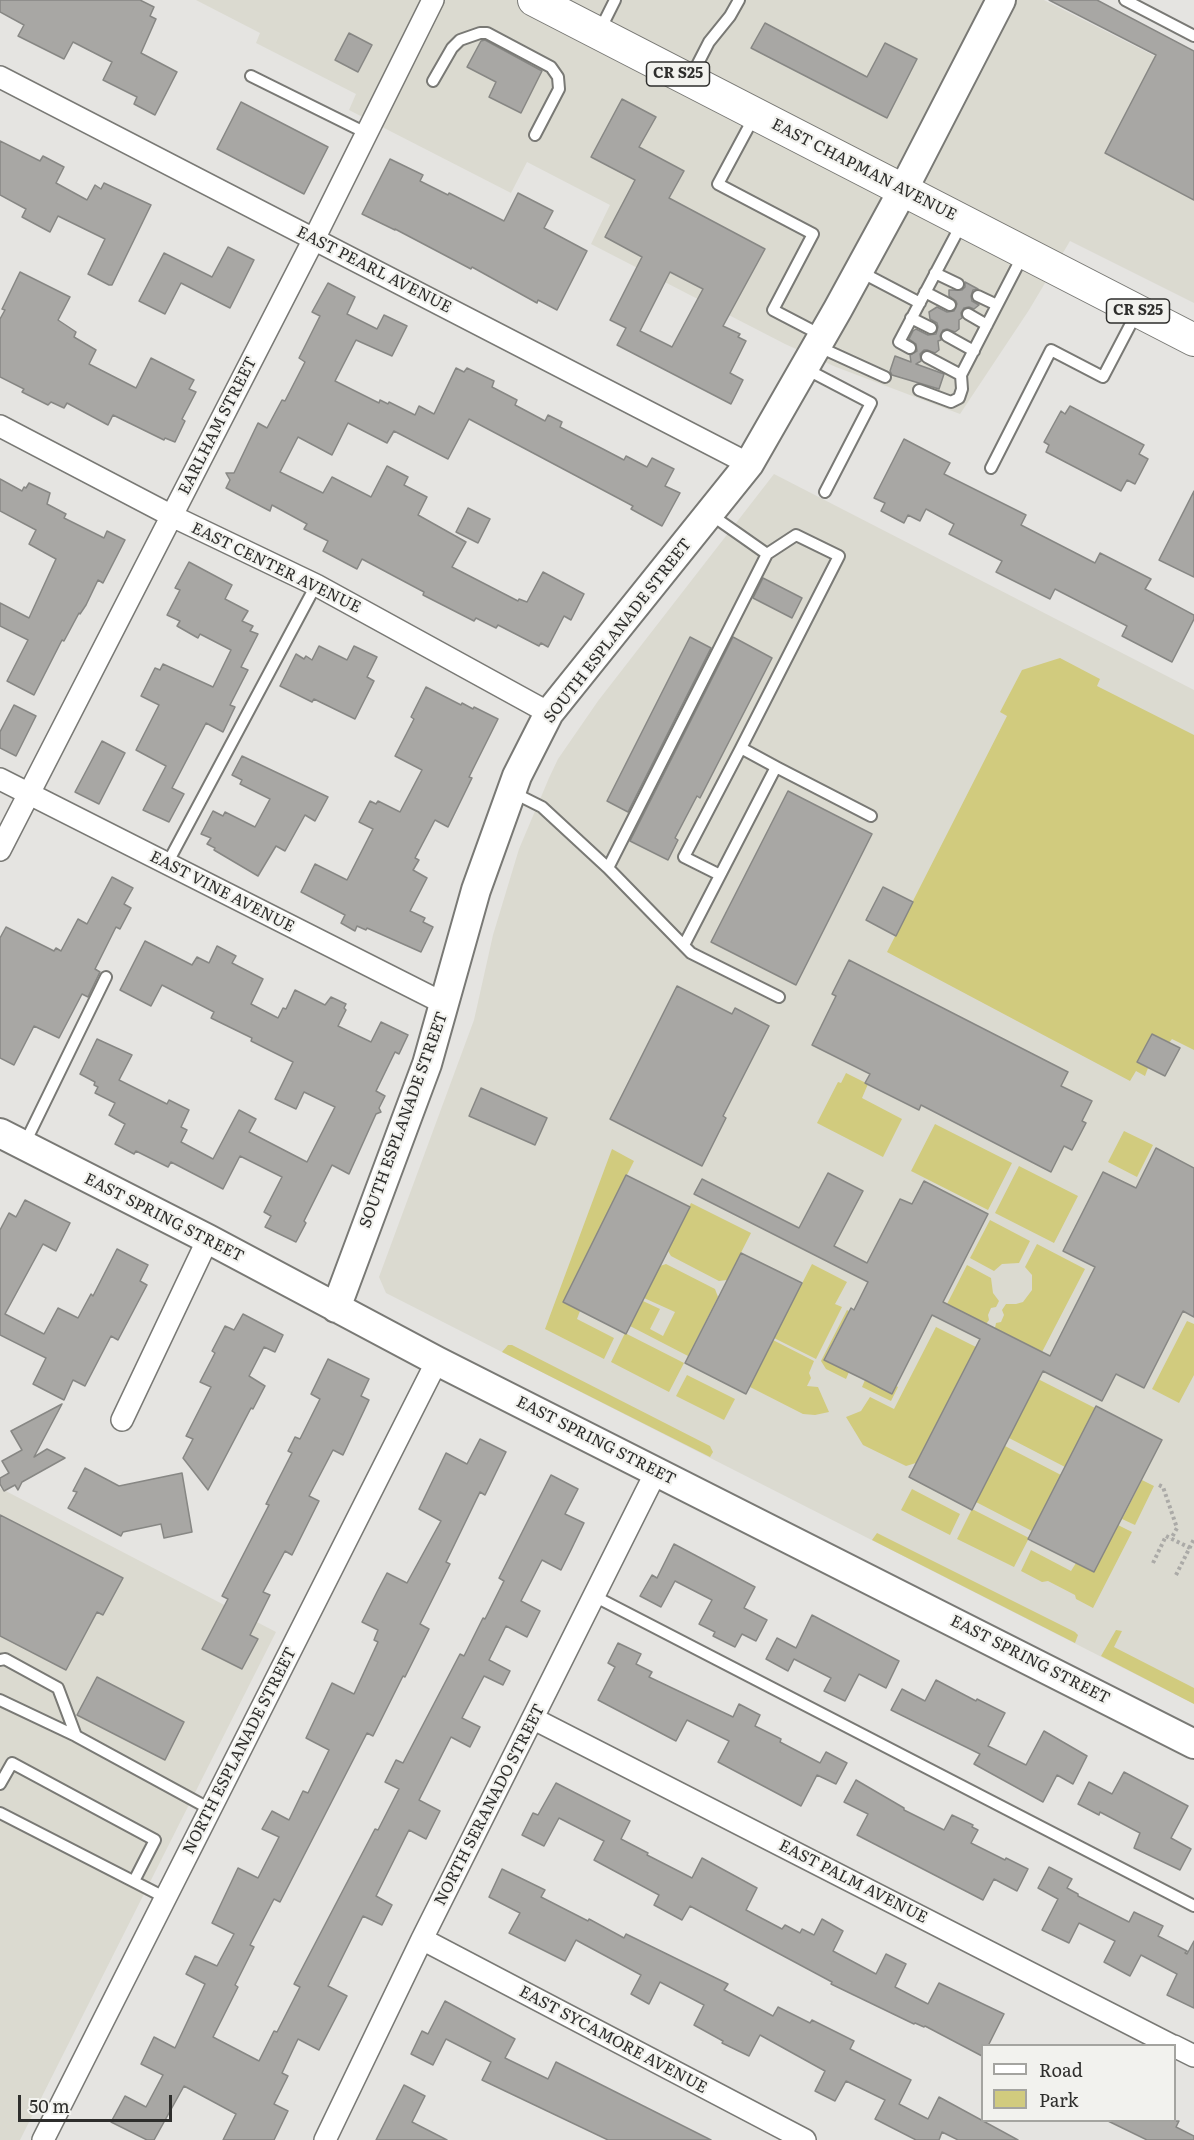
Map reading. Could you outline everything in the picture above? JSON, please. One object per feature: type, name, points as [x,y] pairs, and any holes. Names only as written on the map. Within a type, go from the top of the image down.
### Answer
[{"type":"main road","name":"EAST CHAPMAN AVENUE","points":[[534,0],[1194,340]]},
{"type":"street","name":"EARLHAM STREET","points":[[0,850],[314,239],[433,0]]},
{"type":"street","name":"SOUTH ESPLANADE STREET","points":[[336,1308],[427,1064],[476,890],[511,792],[549,713],[749,464],[903,190],[1001,0]]},
{"type":"street","name":"EAST PEARL AVENUE","points":[[0,77],[749,464]]},
{"type":"street","name":"EAST CENTER AVENUE","points":[[0,426],[172,516],[316,585],[549,713]]},
{"type":"street","name":"EAST VINE AVENUE","points":[[0,779],[445,1004]]},
{"type":"street","name":"EAST SPRING STREET","points":[[12,1139],[208,1239],[437,1361],[1194,1744]]},
{"type":"street","points":[[122,1420],[208,1239]]},
{"type":"street","name":"NORTH ESPLANADE STREET","points":[[43,2140],[437,1361]]},
{"type":"street","name":"NORTH SERANADO STREET","points":[[325,2140],[422,1939],[656,1472]]},
{"type":"street","name":"EAST PALM AVENUE","points":[[534,1719],[1170,2044]]},
{"type":"street","name":"EAST SYCAMORE AVENUE","points":[[422,1939],[805,2140]]},
{"type":"street","name":"EAST PALM AVENUE","points":[[1176,2047],[1194,2056]]},
{"type":"lane","points":[[598,33],[615,0]]},
{"type":"lane","points":[[689,80],[709,42],[730,16],[738,0]]},
{"type":"lane","points":[[1125,0],[1194,36]]},
{"type":"lane","points":[[433,81],[452,48],[460,40],[480,33],[487,33],[542,62],[555,71],[559,89],[535,135]]},
{"type":"lane","points":[[251,76],[366,133]]},
{"type":"lane","points":[[756,114],[718,184],[813,234],[772,310],[871,403],[825,492]]},
{"type":"lane","points":[[910,348],[899,342],[963,221]]},
{"type":"lane","points":[[919,390],[951,402],[959,398],[962,389],[961,375],[1024,253]]},
{"type":"lane","points":[[859,271],[920,303]]},
{"type":"lane","points":[[935,273],[958,284]]},
{"type":"lane","points":[[926,292],[950,305]]},
{"type":"lane","points":[[978,296],[997,305]]},
{"type":"lane","points":[[991,468],[1051,350],[1103,377],[1137,311]]},
{"type":"lane","points":[[968,314],[987,325]]},
{"type":"lane","points":[[911,318],[931,328]]},
{"type":"lane","points":[[947,336],[974,351]]},
{"type":"lane","points":[[814,350],[885,377]]},
{"type":"lane","points":[[927,357],[961,375]]},
{"type":"lane","points":[[710,514],[767,554]]},
{"type":"lane","points":[[608,868],[767,554],[796,535],[839,556],[684,857],[720,875]]},
{"type":"lane","points":[[167,864],[316,585]]},
{"type":"lane","points":[[741,748],[871,816]]},
{"type":"lane","points":[[684,945],[776,767]]},
{"type":"lane","points":[[511,792],[542,807],[608,868],[691,953],[779,996]]},
{"type":"lane","points":[[12,1139],[106,977]]},
{"type":"lane","points":[[594,1596],[1194,1906]]},
{"type":"lane","points":[[0,1660],[5,1659],[58,1688],[76,1736]]},
{"type":"lane","points":[[0,1700],[76,1736],[210,1809]]},
{"type":"lane","points":[[0,1784],[12,1763],[155,1840],[134,1881]]},
{"type":"lane","points":[[0,1814],[166,1898]]},
{"type":"path","points":[[1159,1485],[1163,1487],[1177,1528],[1171,1539]]},
{"type":"path","points":[[1153,1563],[1166,1536],[1190,1548]]},
{"type":"path","points":[[1176,1575],[1194,1539]]},
{"type":"shaded area","points":[[196,0],[1044,0],[1194,76],[1194,303],[1070,241],[1029,310],[960,414],[836,367],[785,344],[591,244],[610,205],[527,162],[511,193],[349,110],[356,94],[256,43],[260,33]]},
{"type":"shaded area","points":[[774,474],[1194,690],[1194,1704],[386,1293],[379,1277],[474,1020],[493,935],[519,849],[558,759],[598,701]]},
{"type":"shaded area","points":[[0,1488],[276,1632],[20,2140],[0,2140]]},
{"type":"green space","points":[[1060,658],[1100,679],[1097,686],[1194,735],[1194,1050],[1172,1039],[1148,1068],[1145,1076],[1136,1071],[1130,1081],[887,952],[1007,716],[1000,712],[1022,670]]},
{"type":"green space","points":[[846,1073],[868,1084],[862,1098],[902,1119],[883,1157],[817,1123],[838,1082],[841,1083]]},
{"type":"green space","points":[[935,1124],[1012,1163],[988,1210],[911,1171]]},
{"type":"green space","points":[[1124,1131],[1153,1145],[1137,1177],[1108,1162]]},
{"type":"green space","points":[[612,1149],[634,1161],[563,1302],[580,1311],[577,1319],[614,1338],[604,1359],[545,1329]]},
{"type":"green space","points":[[1019,1166],[1078,1196],[1054,1243],[995,1213]]},
{"type":"green space","points":[[691,1203],[751,1233],[727,1280],[719,1281],[671,1256],[668,1251]]},
{"type":"green space","points":[[990,1220],[1030,1241],[1019,1263],[1002,1264],[994,1271],[970,1258]]},
{"type":"green space","points":[[1037,1244],[1085,1269],[1042,1352],[995,1328],[996,1323],[1001,1322],[1004,1315],[1002,1310],[1006,1304],[1023,1302],[1032,1290],[1032,1275],[1025,1267]]},
{"type":"green space","points":[[666,1264],[715,1289],[718,1297],[688,1356],[630,1326],[643,1301],[660,1309],[650,1329],[663,1336],[675,1312],[644,1298],[660,1266]]},
{"type":"green space","points":[[812,1264],[847,1282],[835,1304],[842,1307],[816,1359],[774,1338]]},
{"type":"green space","points":[[967,1265],[991,1278],[993,1293],[999,1301],[996,1307],[991,1308],[986,1324],[947,1304]]},
{"type":"green space","points":[[847,1310],[849,1311],[824,1359],[849,1372],[846,1379],[826,1369],[821,1361]]},
{"type":"green space","points":[[1187,1321],[1194,1324],[1194,1375],[1179,1403],[1152,1389]]},
{"type":"green space","points":[[936,1327],[976,1347],[916,1463],[906,1466],[863,1445],[846,1417],[861,1411],[870,1397],[894,1409]]},
{"type":"green space","points":[[625,1333],[684,1363],[669,1392],[611,1362]]},
{"type":"green space","points":[[773,1340],[814,1361],[807,1386],[818,1387],[829,1412],[815,1415],[803,1414],[750,1387]]},
{"type":"green space","points":[[508,1345],[710,1446],[713,1452],[710,1457],[502,1352]]},
{"type":"green space","points":[[687,1375],[735,1399],[724,1420],[676,1396]]},
{"type":"green space","points":[[1038,1379],[1095,1408],[1065,1467],[1009,1438]]},
{"type":"green space","points":[[865,1380],[892,1393],[896,1386],[898,1387],[891,1401],[862,1387]]},
{"type":"green space","points":[[1005,1446],[1061,1475],[1032,1531],[976,1502]]},
{"type":"green space","points":[[1142,1480],[1154,1486],[1135,1525],[1122,1519]]},
{"type":"green space","points":[[912,1489],[960,1514],[950,1535],[901,1510]]},
{"type":"green space","points":[[972,1509],[1029,1538],[1014,1567],[957,1539]]},
{"type":"green space","points":[[1118,1525],[1132,1532],[1093,1608],[1076,1599],[1075,1595],[1048,1581],[1042,1582],[1021,1571],[1031,1550],[1071,1571],[1076,1563],[1094,1572]]},
{"type":"green space","points":[[877,1533],[1075,1632],[1078,1635],[1075,1643],[872,1540]]},
{"type":"green space","points":[[1116,1630],[1122,1631],[1114,1647],[1194,1688],[1194,1704],[1101,1656]]},
{"type":"building","points":[[0,0],[140,0],[154,7],[150,16],[156,19],[141,53],[177,72],[155,115],[134,104],[137,97],[103,80],[112,62],[73,42],[64,59],[18,36],[24,25],[0,12]]},
{"type":"building","points":[[1049,0],[1097,0],[1194,51],[1194,200],[1105,153],[1156,55]]},
{"type":"building","points":[[765,23],[867,77],[885,43],[917,59],[887,118],[751,48]]},
{"type":"building","points":[[349,33],[372,45],[358,72],[335,60]]},
{"type":"building","points":[[485,40],[542,71],[521,113],[489,97],[496,82],[467,67],[481,41]]},
{"type":"building","points":[[622,99],[656,117],[639,147],[684,171],[669,198],[765,249],[723,326],[740,334],[738,337],[746,341],[730,373],[743,380],[731,404],[617,345],[626,328],[610,320],[642,257],[605,237],[635,180],[591,157]],"holes":[[[670,272],[703,289],[672,347],[640,331]]]},
{"type":"building","points":[[241,102],[328,147],[304,194],[217,149]]},
{"type":"building","points":[[0,141],[40,161],[43,156],[64,167],[56,183],[87,200],[95,185],[101,189],[104,183],[151,205],[112,285],[88,274],[105,239],[58,216],[50,232],[22,217],[26,209],[0,195]]},
{"type":"building","points":[[390,159],[423,175],[420,181],[504,221],[518,193],[553,211],[544,228],[587,251],[557,310],[538,300],[537,303],[472,267],[471,269],[362,214]]},
{"type":"building","points":[[228,247],[254,260],[230,308],[181,283],[165,314],[139,301],[164,253],[212,277]]},
{"type":"building","points":[[20,272],[70,297],[58,320],[76,332],[74,337],[96,350],[89,364],[136,388],[151,358],[194,380],[189,389],[196,392],[182,419],[185,421],[175,442],[165,438],[164,440],[113,415],[108,425],[67,403],[64,408],[51,402],[48,405],[22,392],[24,389],[0,377],[0,319],[5,310],[2,309]]},
{"type":"building","points":[[965,282],[978,289],[973,290],[971,296],[972,301],[979,305],[974,309],[964,308],[961,313],[962,318],[959,320],[959,329],[955,332],[943,330],[941,340],[938,341],[939,350],[935,353],[924,350],[920,354],[921,361],[916,364],[944,374],[939,389],[892,375],[890,371],[895,356],[911,362],[910,355],[917,351],[916,344],[909,339],[913,331],[916,329],[928,335],[936,334],[937,323],[930,319],[929,312],[937,307],[947,312],[954,311],[957,304],[949,296],[949,290],[962,290]]},
{"type":"building","points":[[328,283],[355,297],[347,314],[377,329],[384,315],[407,326],[392,356],[356,340],[335,381],[379,403],[380,400],[388,404],[389,402],[415,415],[419,406],[434,414],[456,368],[464,372],[467,368],[494,381],[492,387],[517,400],[515,405],[545,421],[548,415],[562,422],[560,427],[624,460],[626,456],[647,467],[652,458],[674,469],[665,486],[680,493],[662,526],[631,509],[633,506],[469,419],[448,459],[394,431],[387,443],[348,423],[332,455],[298,437],[280,472],[323,493],[332,477],[371,497],[387,466],[408,477],[404,485],[427,497],[418,515],[466,542],[452,567],[518,601],[519,599],[527,602],[543,572],[584,594],[571,620],[564,616],[548,647],[541,643],[539,646],[498,625],[496,628],[476,618],[474,621],[423,595],[424,592],[362,559],[357,569],[323,551],[328,541],[304,529],[307,524],[272,505],[270,511],[226,488],[230,480],[226,473],[234,473],[258,423],[267,428],[282,400],[285,401],[305,362],[299,358],[320,316],[312,312]]},
{"type":"building","points":[[1070,406],[1144,445],[1139,454],[1148,459],[1135,484],[1127,480],[1121,491],[1046,452],[1049,445],[1044,442],[1061,411],[1065,414]]},
{"type":"building","points":[[904,439],[950,463],[944,474],[1026,515],[1021,525],[1095,563],[1100,553],[1151,579],[1145,589],[1194,615],[1172,662],[1122,636],[1127,626],[1055,589],[1050,599],[996,572],[1002,561],[949,534],[954,524],[926,509],[920,521],[908,515],[904,523],[881,511],[885,503],[874,498]]},
{"type":"building","points":[[0,479],[22,491],[29,483],[50,493],[47,504],[66,514],[64,518],[104,538],[107,531],[125,540],[103,583],[98,580],[86,605],[79,613],[64,641],[62,640],[34,695],[7,681],[28,640],[0,626],[0,603],[29,618],[56,559],[29,544],[36,530],[0,511]]},
{"type":"building","points":[[1194,491],[1194,577],[1159,560]]},
{"type":"building","points":[[468,508],[490,519],[478,543],[456,532]]},
{"type":"building","points":[[189,562],[232,585],[225,599],[248,611],[242,621],[253,626],[250,631],[258,634],[241,667],[248,670],[230,705],[235,707],[223,732],[206,723],[172,788],[184,794],[169,822],[143,810],[166,766],[136,750],[159,705],[141,696],[155,668],[160,670],[163,664],[213,687],[231,650],[200,634],[198,638],[177,626],[180,621],[167,615],[180,590],[175,588]]},
{"type":"building","points":[[763,578],[802,598],[792,618],[753,598]]},
{"type":"building","points":[[690,637],[711,648],[628,812],[607,801]]},
{"type":"building","points":[[733,637],[772,658],[700,798],[697,796],[675,838],[678,840],[668,860],[630,841]]},
{"type":"building","points":[[319,646],[347,660],[354,646],[377,657],[367,677],[374,681],[355,719],[280,686],[296,654],[304,659],[306,656],[312,660]]},
{"type":"building","points":[[426,687],[461,705],[462,703],[473,709],[474,707],[498,719],[469,777],[472,778],[448,827],[435,820],[415,858],[419,860],[413,870],[427,878],[410,911],[425,918],[423,922],[433,927],[421,952],[367,928],[366,930],[357,926],[355,931],[341,923],[345,915],[301,892],[315,864],[347,880],[373,829],[359,822],[370,801],[376,804],[378,801],[400,812],[422,770],[395,756],[414,719],[411,717]]},
{"type":"building","points":[[14,705],[36,716],[16,756],[0,748],[0,732]]},
{"type":"building","points":[[102,741],[125,753],[99,804],[75,792]]},
{"type":"building","points":[[242,756],[328,797],[315,821],[305,815],[285,851],[276,846],[258,876],[214,850],[215,848],[207,844],[211,838],[201,834],[213,811],[223,816],[225,812],[255,827],[270,799],[240,784],[242,780],[232,775]]},
{"type":"building","points":[[788,791],[872,834],[796,985],[711,942]]},
{"type":"building","points":[[112,877],[133,888],[124,904],[131,908],[120,929],[116,927],[95,969],[100,972],[88,997],[82,994],[59,1038],[34,1026],[14,1065],[0,1058],[0,938],[6,927],[54,951],[56,948],[61,951],[78,919],[87,924]]},
{"type":"building","points":[[883,887],[913,902],[896,936],[866,920]]},
{"type":"building","points":[[145,941],[192,965],[197,957],[209,963],[217,946],[236,956],[232,963],[263,979],[251,1004],[278,1018],[283,1008],[286,1009],[295,990],[325,1005],[331,997],[346,1004],[344,1008],[346,1010],[338,1026],[371,1042],[381,1022],[408,1035],[399,1054],[395,1052],[376,1091],[385,1096],[379,1108],[381,1112],[376,1114],[349,1174],[332,1165],[296,1242],[265,1227],[271,1216],[264,1212],[282,1177],[240,1156],[223,1189],[171,1162],[168,1167],[136,1151],[134,1154],[115,1144],[125,1124],[109,1115],[115,1103],[95,1093],[98,1087],[94,1085],[95,1082],[80,1074],[97,1039],[132,1055],[119,1080],[167,1104],[169,1100],[189,1110],[181,1127],[187,1130],[181,1142],[213,1159],[239,1110],[256,1119],[249,1132],[307,1162],[335,1107],[304,1092],[296,1109],[275,1099],[293,1062],[211,1018],[214,1012],[162,985],[151,1006],[120,990]]},
{"type":"building","points":[[849,960],[1068,1072],[1061,1086],[1092,1101],[1082,1121],[1086,1123],[1072,1150],[1064,1146],[1051,1172],[921,1105],[919,1110],[865,1083],[870,1074],[812,1045],[836,996],[832,994]]},
{"type":"building","points":[[677,986],[732,1014],[735,1008],[769,1026],[723,1116],[726,1118],[702,1166],[610,1119]]},
{"type":"building","points":[[1152,1034],[1180,1048],[1165,1076],[1137,1062]]},
{"type":"building","points":[[481,1088],[547,1118],[535,1145],[469,1116]]},
{"type":"building","points":[[1156,1148],[1194,1168],[1194,1317],[1183,1311],[1144,1388],[1116,1374],[1102,1401],[1043,1371],[972,1510],[909,1477],[980,1339],[932,1315],[892,1394],[824,1360],[851,1308],[854,1310],[868,1282],[694,1194],[702,1179],[799,1228],[828,1173],[863,1191],[834,1246],[867,1263],[900,1199],[912,1204],[924,1181],[988,1214],[943,1302],[1050,1356],[1095,1267],[1063,1251],[1103,1172],[1136,1188]]},
{"type":"building","points":[[626,1175],[690,1207],[626,1334],[563,1302]]},
{"type":"building","points":[[25,1200],[70,1223],[56,1251],[43,1244],[5,1314],[44,1334],[58,1308],[78,1318],[91,1294],[93,1296],[117,1249],[148,1265],[140,1281],[147,1285],[118,1340],[111,1336],[85,1386],[73,1380],[64,1400],[33,1384],[46,1358],[0,1335],[0,1230],[9,1213],[16,1217]]},
{"type":"building","points":[[741,1253],[802,1283],[746,1394],[685,1363]]},
{"type":"building","points":[[243,1314],[283,1335],[275,1352],[264,1347],[249,1376],[265,1386],[208,1490],[183,1458],[193,1439],[186,1436],[211,1387],[200,1382],[215,1353],[212,1351],[225,1326],[234,1330]]},
{"type":"building","points":[[328,1359],[369,1379],[361,1396],[369,1400],[343,1455],[333,1450],[309,1496],[319,1501],[292,1555],[285,1551],[263,1592],[270,1595],[250,1635],[258,1639],[242,1669],[202,1649],[228,1599],[222,1596],[269,1505],[266,1504],[292,1453],[288,1451],[295,1437],[300,1439],[320,1399],[311,1394]]},
{"type":"building","points":[[62,1404],[34,1457],[47,1449],[65,1458],[22,1482],[18,1490],[15,1485],[4,1491],[0,1478],[9,1473],[2,1461],[22,1450],[11,1431]]},
{"type":"building","points":[[1096,1406],[1162,1440],[1094,1572],[1028,1539]]},
{"type":"building","points":[[480,1439],[506,1452],[485,1495],[480,1492],[446,1562],[450,1564],[420,1624],[429,1629],[373,1736],[367,1733],[280,1902],[274,1899],[250,1945],[254,1947],[235,1985],[238,1987],[213,2037],[259,2061],[274,2031],[277,2032],[300,1987],[294,1984],[375,1829],[378,1830],[399,1789],[385,1782],[396,1760],[403,1763],[460,1654],[464,1656],[483,1618],[485,1619],[504,1581],[499,1578],[551,1475],[578,1489],[565,1514],[584,1523],[561,1570],[542,1560],[521,1601],[540,1611],[527,1637],[506,1626],[489,1660],[510,1671],[503,1685],[484,1676],[462,1718],[480,1727],[470,1747],[451,1737],[419,1800],[440,1811],[426,1839],[409,1830],[376,1896],[392,1905],[382,1925],[363,1916],[328,1986],[347,1996],[319,2050],[298,2039],[282,2073],[288,2076],[274,2104],[288,2111],[274,2140],[223,2140],[236,2114],[184,2086],[154,2140],[147,2140],[111,2122],[125,2096],[146,2107],[163,2075],[141,2064],[154,2037],[175,2048],[205,1984],[186,1974],[195,1956],[217,1966],[234,1934],[212,1923],[238,1868],[258,1878],[279,1837],[262,1829],[272,1811],[289,1820],[303,1791],[308,1793],[329,1750],[306,1738],[332,1683],[354,1694],[378,1642],[374,1640],[378,1630],[362,1622],[387,1573],[407,1583],[441,1521],[419,1509],[446,1453],[467,1464]]},
{"type":"building","points":[[85,1468],[119,1486],[182,1473],[192,1532],[164,1538],[161,1524],[123,1532],[121,1536],[68,1508],[77,1492],[73,1491]]},
{"type":"building","points":[[0,1515],[123,1578],[103,1615],[97,1612],[66,1670],[0,1636]]},
{"type":"building","points":[[674,1544],[755,1587],[744,1608],[767,1620],[756,1641],[742,1634],[735,1647],[713,1636],[715,1632],[699,1624],[712,1600],[675,1581],[661,1607],[640,1596],[652,1575],[657,1578]]},
{"type":"building","points":[[812,1615],[899,1661],[886,1688],[859,1674],[845,1701],[824,1691],[831,1678],[794,1659],[788,1671],[766,1659],[777,1638],[796,1648]]},
{"type":"building","points":[[618,1643],[641,1654],[636,1664],[652,1672],[649,1677],[733,1717],[739,1704],[760,1715],[755,1726],[781,1739],[780,1742],[820,1763],[826,1752],[847,1763],[836,1784],[817,1775],[801,1806],[718,1762],[729,1741],[687,1720],[676,1741],[598,1700],[615,1667],[608,1663]]},
{"type":"building","points":[[97,1677],[184,1722],[165,1760],[77,1715]]},
{"type":"building","points":[[936,1680],[1005,1713],[988,1746],[1026,1765],[1044,1731],[1087,1756],[1073,1784],[1057,1775],[1043,1802],[974,1764],[980,1754],[891,1710],[902,1689],[925,1701]]},
{"type":"building","points":[[1124,1772],[1188,1806],[1171,1838],[1191,1849],[1180,1870],[1134,1848],[1140,1833],[1100,1812],[1099,1815],[1078,1804],[1089,1782],[1112,1794]]},
{"type":"building","points":[[856,1780],[904,1810],[944,1830],[952,1815],[973,1825],[972,1827],[978,1830],[971,1843],[1028,1869],[1017,1891],[994,1879],[983,1900],[857,1835],[868,1814],[844,1802]]},
{"type":"building","points":[[556,1783],[630,1821],[621,1839],[648,1853],[647,1855],[692,1878],[702,1858],[757,1888],[746,1910],[782,1929],[785,1925],[800,1933],[802,1929],[814,1935],[822,1919],[843,1931],[833,1951],[876,1974],[886,1954],[906,1964],[895,1987],[928,2004],[939,1983],[1004,2014],[989,2044],[981,2044],[981,2055],[925,2026],[914,2024],[831,1984],[832,1982],[690,1906],[682,1920],[654,1905],[659,1895],[594,1860],[604,1841],[559,1818],[544,1846],[522,1835],[533,1813],[538,1815]]},
{"type":"building","points":[[1049,1867],[1072,1879],[1067,1888],[1078,1896],[1129,1922],[1134,1912],[1163,1926],[1158,1936],[1187,1951],[1185,1953],[1187,1954],[1194,1941],[1194,2008],[1167,1995],[1177,1974],[1141,1955],[1130,1976],[1104,1962],[1115,1941],[1079,1923],[1069,1943],[1042,1930],[1058,1899],[1038,1888]]},
{"type":"building","points":[[502,1869],[545,1890],[541,1897],[588,1921],[589,1919],[624,1938],[626,1934],[728,1984],[724,1990],[773,2016],[778,2007],[810,2023],[812,2020],[854,2041],[850,2049],[911,2080],[899,2104],[928,2119],[939,2097],[981,2120],[981,2122],[1018,2140],[958,2140],[942,2132],[939,2140],[916,2140],[875,2119],[885,2100],[846,2081],[835,2101],[815,2091],[825,2071],[760,2035],[749,2056],[722,2043],[723,2041],[694,2025],[704,2005],[660,1982],[649,2004],[631,1994],[641,1975],[576,1940],[565,1961],[509,1933],[520,1913],[489,1897]]},
{"type":"building","points":[[445,2001],[515,2039],[505,2058],[548,2079],[556,2062],[711,2140],[608,2140],[482,2080],[491,2062],[446,2039],[433,2065],[411,2054],[422,2031],[428,2034]]},
{"type":"building","points":[[404,2085],[425,2096],[412,2122],[447,2140],[376,2140]]},
{"type":"building","points":[[1179,2121],[1176,2127],[1194,2136],[1194,2140],[1147,2140],[1110,2122]]}]
